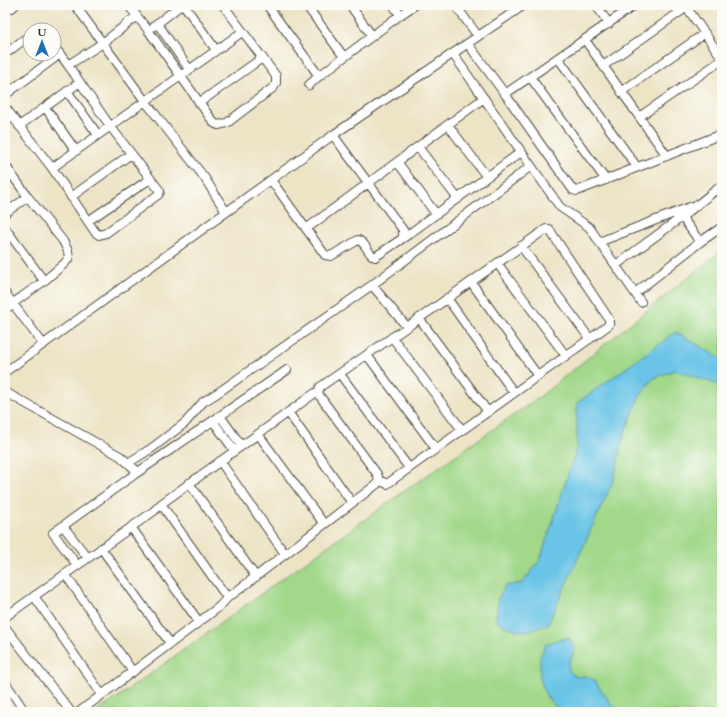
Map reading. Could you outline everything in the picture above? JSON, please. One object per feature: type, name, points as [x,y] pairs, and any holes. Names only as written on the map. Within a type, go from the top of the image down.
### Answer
[{"type":"street","points":[[5,9],[12,8],[16,5]]},
{"type":"street","points":[[75,5],[145,101],[204,177],[226,212]]},
{"type":"street","points":[[128,5],[148,30],[199,103],[214,123],[218,125],[227,124],[274,87],[276,83],[276,76],[223,5]]},
{"type":"street","points":[[148,30],[182,5],[216,50]]},
{"type":"street","points":[[266,5],[319,76]]},
{"type":"street","points":[[306,5],[344,57]]},
{"type":"street","points":[[350,5],[372,36]]},
{"type":"street","points":[[392,5],[400,15]]},
{"type":"street","points":[[309,85],[344,57],[415,5]]},
{"type":"street","points":[[455,5],[478,36]]},
{"type":"street","points":[[5,372],[332,135],[524,5]]},
{"type":"street","points":[[596,5],[609,24]]},
{"type":"street","points":[[505,94],[635,5]]},
{"type":"street","points":[[603,66],[686,6],[722,59],[639,117]]},
{"type":"street","points":[[68,65],[103,43],[137,16]]},
{"type":"street","points":[[157,23],[189,69]]},
{"type":"street","points":[[52,168],[242,32]]},
{"type":"street","points":[[622,92],[705,33]]},
{"type":"street","points":[[585,40],[667,156]]},
{"type":"street","points":[[5,54],[22,42]]},
{"type":"street","points":[[468,44],[573,190],[577,191],[722,134]]},
{"type":"street","points":[[453,54],[560,207],[589,227],[641,302]]},
{"type":"street","points":[[5,107],[52,168],[95,232],[99,235],[106,233],[159,194],[160,191],[110,126],[62,57]]},
{"type":"street","points":[[199,103],[262,58]]},
{"type":"street","points":[[558,58],[637,168]]},
{"type":"street","points":[[5,95],[49,62]]},
{"type":"street","points":[[530,77],[606,180]]},
{"type":"street","points":[[19,126],[80,82]]},
{"type":"street","points":[[67,91],[98,135]]},
{"type":"street","points":[[306,229],[398,163],[484,98]]},
{"type":"street","points":[[45,107],[76,151]]},
{"type":"street","points":[[448,125],[487,178]]},
{"type":"street","points":[[332,135],[403,230],[403,238]]},
{"type":"street","points":[[418,147],[458,199]]},
{"type":"street","points":[[271,180],[327,257],[358,240],[363,242],[372,256],[375,257],[458,199],[521,152]]},
{"type":"street","points":[[71,197],[131,154]]},
{"type":"street","points":[[398,163],[436,214]]},
{"type":"street","points":[[5,166],[63,241],[68,250],[69,258],[44,281],[5,309]]},
{"type":"street","points":[[128,463],[152,448],[185,423],[203,402],[372,285],[531,166]]},
{"type":"street","points":[[88,222],[150,178]]},
{"type":"street","points":[[616,265],[682,217],[722,184]]},
{"type":"street","points":[[5,213],[28,197]]},
{"type":"street","points":[[599,242],[695,206]]},
{"type":"street","points":[[682,217],[700,242]]},
{"type":"street","points":[[635,293],[700,242],[722,227]]},
{"type":"street","points":[[5,228],[44,281]]},
{"type":"street","points":[[546,229],[549,229],[609,319],[609,325],[387,484],[379,480],[377,474],[318,393],[320,387],[546,229]]},
{"type":"street","points":[[522,246],[590,339]]},
{"type":"street","points":[[497,263],[566,356]]},
{"type":"street","points":[[471,282],[538,376]]},
{"type":"street","points":[[372,285],[407,327]]},
{"type":"street","points":[[5,293],[43,344]]},
{"type":"street","points":[[447,298],[514,393]]},
{"type":"street","points":[[419,318],[488,412]]},
{"type":"street","points":[[392,337],[462,430]]},
{"type":"street","points":[[367,355],[436,449]]},
{"type":"street","points":[[77,566],[53,533],[138,472],[287,370]]},
{"type":"street","points":[[340,374],[409,468]]},
{"type":"street","points":[[5,392],[120,456],[138,472]]},
{"type":"street","points":[[5,617],[154,511],[189,483],[288,412],[315,393],[318,393]]},
{"type":"street","points":[[288,412],[352,503]]},
{"type":"street","points":[[220,416],[238,448]]},
{"type":"street","points":[[213,421],[238,448]]},
{"type":"street","points":[[258,434],[324,524]]},
{"type":"street","points":[[220,461],[285,554]]},
{"type":"street","points":[[80,712],[219,607],[229,596],[352,503],[379,480]]},
{"type":"street","points":[[189,483],[256,577]]},
{"type":"street","points":[[161,504],[224,594],[229,596]]},
{"type":"street","points":[[63,526],[88,558]]},
{"type":"street","points":[[131,527],[199,622]]},
{"type":"street","points":[[102,548],[170,644]]},
{"type":"street","points":[[65,574],[133,672]]},
{"type":"street","points":[[34,596],[102,695]]},
{"type":"street","points":[[5,627],[71,712]]},
{"type":"street","points":[[5,682],[25,712]]},
{"type":"green space","points":[[722,250],[722,712],[97,712],[403,492],[538,398]]},
{"type":"water","points":[[676,332],[722,359],[722,386],[675,370],[652,379],[639,398],[624,434],[613,481],[548,624],[527,631],[522,631],[510,628],[496,621],[498,599],[505,586],[522,583],[540,560],[577,447],[577,403]]},
{"type":"water","points":[[569,638],[575,649],[569,663],[569,671],[577,677],[587,676],[594,680],[617,712],[561,712],[546,696],[540,678],[540,658],[545,645],[557,640]]}]
